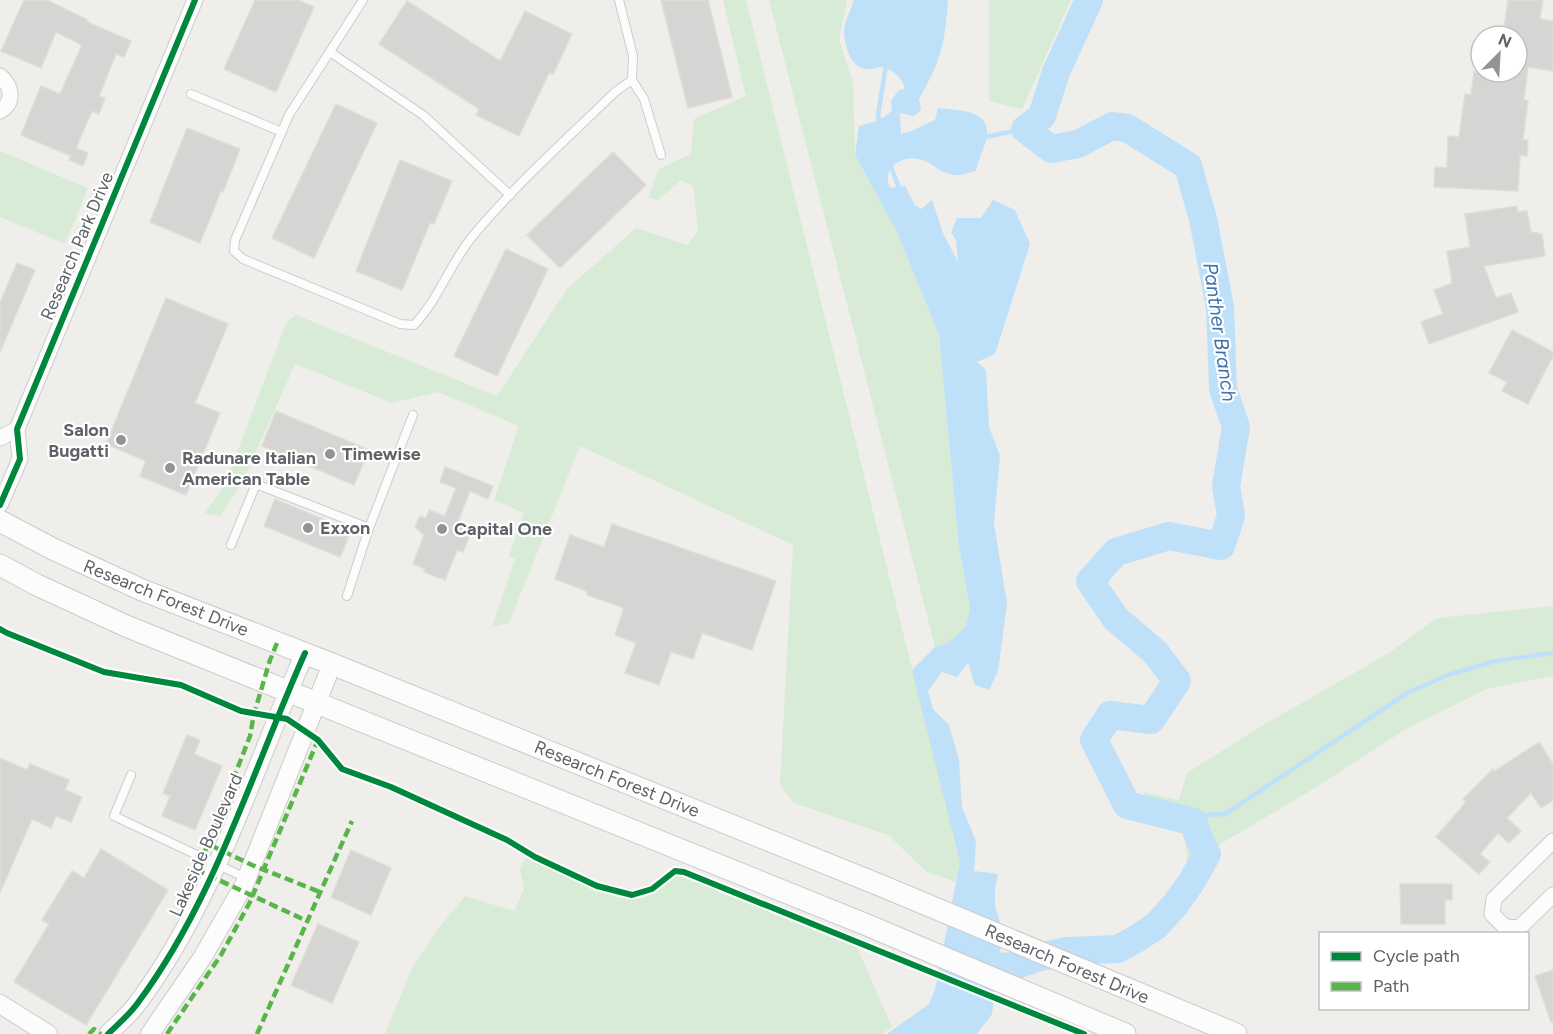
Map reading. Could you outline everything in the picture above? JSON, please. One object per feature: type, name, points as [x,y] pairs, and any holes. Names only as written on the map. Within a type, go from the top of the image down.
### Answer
[{"type":"main road","name":"Research Forest Drive","points":[[0,521],[52,549],[142,590],[305,653],[882,886],[1236,1034]]},
{"type":"main road","points":[[0,565],[37,585],[126,626],[867,925],[1125,1034]]},
{"type":"street","name":"Research Park Drive","points":[[0,505],[20,459],[17,429],[195,0]]},
{"type":"street","points":[[0,76],[11,89],[10,98],[5,108],[0,111]]},
{"type":"street","points":[[0,438],[17,429]]},
{"type":"street","name":"Lakeside Boulevard","points":[[108,1034],[136,1006],[180,937],[217,865],[305,653]]},
{"type":"street","points":[[150,1034],[202,958],[246,879],[332,664]]},
{"type":"street","points":[[1553,841],[1494,900],[1492,914],[1505,927],[1519,928],[1553,895]]},
{"type":"street","points":[[0,1004],[48,1034]]},
{"type":"lane","points":[[363,0],[289,115],[235,240],[234,251],[243,259],[400,324],[414,325],[423,315],[471,238],[510,195],[615,92],[632,80]]},
{"type":"lane","points":[[619,0],[633,56],[632,80],[644,99],[661,155]]},
{"type":"lane","points":[[330,52],[423,115],[510,195]]},
{"type":"lane","points":[[191,94],[282,132]]},
{"type":"lane","points":[[347,596],[369,528],[413,415]]},
{"type":"lane","points":[[231,545],[256,484],[369,528]]},
{"type":"lane","points":[[131,775],[114,816],[246,879]]},
{"type":"green space","points":[[723,0],[746,0],[960,862],[956,882],[927,872],[888,835],[794,803],[780,785],[793,545],[580,446],[509,623],[492,627],[515,559],[509,556],[524,513],[494,500],[519,426],[438,392],[392,403],[295,364],[243,481],[220,516],[205,513],[225,484],[287,321],[296,315],[497,396],[567,289],[636,228],[687,245],[698,231],[693,186],[681,180],[658,200],[648,198],[659,169],[691,154],[694,119],[746,96]]},
{"type":"green space","points":[[769,0],[847,0],[839,40],[853,82],[855,155],[897,232],[939,335],[959,546],[970,608],[966,626],[948,643],[935,647]]},
{"type":"green space","points":[[989,0],[1071,0],[1022,109],[989,101]]},
{"type":"green space","points":[[0,151],[88,188],[65,244],[0,217]]},
{"type":"green space","points":[[1553,606],[1553,676],[1487,689],[1406,729],[1310,791],[1217,846],[1197,879],[1188,876],[1185,829],[1144,814],[1153,805],[1142,792],[1179,800],[1187,773],[1265,724],[1389,653],[1437,618]]},
{"type":"green space","points":[[526,857],[598,891],[627,899],[643,898],[654,893],[677,875],[687,876],[856,945],[892,1027],[882,1034],[385,1034],[411,970],[439,928],[465,896],[514,911],[524,889],[520,869]]},
{"type":"water","points":[[854,0],[948,0],[941,52],[919,99],[921,110],[914,116],[900,113],[901,134],[935,120],[938,108],[966,111],[981,118],[986,124],[985,144],[976,171],[953,175],[923,160],[906,159],[890,169],[888,181],[890,188],[905,186],[915,205],[921,209],[932,200],[943,233],[958,262],[956,240],[951,232],[957,218],[981,218],[993,200],[1015,210],[1030,244],[995,354],[977,362],[986,370],[989,427],[1000,456],[994,523],[1007,604],[998,671],[989,690],[975,685],[968,663],[957,677],[942,672],[928,691],[933,709],[949,725],[959,760],[962,807],[976,841],[974,871],[998,874],[995,907],[1003,930],[992,1014],[977,1034],[887,1034],[929,1004],[935,990],[960,862],[912,670],[935,647],[948,643],[966,626],[970,608],[959,546],[939,335],[897,232],[855,155],[859,126],[885,117],[892,110],[891,101],[898,91],[905,88],[893,72],[881,67],[861,68],[850,56],[844,28]]},
{"type":"building","points":[[24,0],[47,0],[88,20],[87,22],[131,41],[124,57],[116,54],[99,96],[105,98],[99,114],[92,111],[76,148],[88,153],[83,166],[69,160],[71,156],[21,135],[41,86],[60,94],[82,45],[56,32],[41,68],[1,51]]},
{"type":"building","points":[[255,0],[298,0],[314,7],[276,92],[224,69]]},
{"type":"building","points":[[661,0],[708,0],[732,97],[688,108]]},
{"type":"building","points":[[1508,0],[1543,0],[1540,19],[1553,21],[1553,71],[1529,67],[1529,24],[1505,24]]},
{"type":"building","points":[[407,1],[500,61],[525,11],[572,34],[553,74],[549,73],[519,136],[476,115],[479,109],[379,44]]},
{"type":"building","points":[[1472,84],[1526,84],[1524,100],[1528,101],[1523,140],[1528,140],[1527,156],[1520,155],[1518,191],[1434,187],[1435,167],[1447,168],[1448,136],[1459,137],[1465,94],[1471,95]]},
{"type":"building","points":[[336,104],[377,123],[314,258],[272,238]]},
{"type":"building","points":[[187,128],[240,149],[200,243],[150,222]]},
{"type":"building","points":[[613,152],[646,185],[560,268],[527,235]]},
{"type":"building","points":[[400,160],[452,181],[434,224],[430,223],[402,290],[356,271]]},
{"type":"building","points":[[1517,206],[1517,212],[1527,211],[1531,232],[1542,234],[1545,256],[1484,266],[1496,298],[1511,293],[1518,312],[1429,344],[1421,322],[1443,314],[1434,290],[1452,283],[1447,251],[1470,247],[1465,214]]},
{"type":"building","points":[[506,249],[548,269],[497,376],[454,356]]},
{"type":"building","points":[[17,263],[35,270],[0,352],[0,303]]},
{"type":"building","points":[[166,298],[228,324],[195,403],[220,413],[186,495],[140,476],[146,461],[106,444]]},
{"type":"building","points":[[1512,330],[1553,352],[1528,404],[1502,391],[1507,382],[1489,373]]},
{"type":"building","name":"Timewise","points":[[276,411],[369,450],[354,485],[262,446]]},
{"type":"building","name":"Capital One","points":[[445,467],[493,486],[488,499],[470,491],[457,524],[472,530],[463,552],[457,550],[445,580],[424,572],[425,569],[413,564],[424,535],[415,527],[420,516],[426,518],[429,510],[445,516],[456,488],[440,482]]},
{"type":"building","name":"Exxon","points":[[275,499],[351,531],[340,557],[264,526]]},
{"type":"building","points":[[612,524],[776,581],[752,650],[702,633],[693,659],[671,652],[659,685],[625,673],[636,643],[615,635],[624,608],[587,595],[587,591],[555,579],[570,535],[604,547]]},
{"type":"building","points":[[187,735],[200,740],[194,754],[222,766],[195,830],[162,816],[170,796],[163,793]]},
{"type":"building","points":[[1539,742],[1553,764],[1553,800],[1541,808],[1531,793],[1507,818],[1521,831],[1509,843],[1498,833],[1480,854],[1490,862],[1479,874],[1436,837],[1466,802],[1463,799],[1493,769],[1495,771]]},
{"type":"building","points":[[0,758],[27,770],[30,764],[69,780],[65,790],[82,797],[71,822],[56,816],[51,828],[32,819],[0,893]]},
{"type":"building","points":[[101,849],[168,890],[86,1025],[14,982],[49,924],[42,920],[72,871],[84,878]]},
{"type":"building","points":[[351,850],[391,868],[371,915],[331,897]]},
{"type":"building","points":[[1400,884],[1452,884],[1452,900],[1445,900],[1445,924],[1401,924]]},
{"type":"building","points":[[318,924],[359,942],[332,1003],[291,985]]},
{"type":"building","points":[[1553,970],[1553,1022],[1551,1022],[1535,976]]},
{"type":"waterway","name":"Panther Branch","points":[[921,1034],[998,967],[1014,966],[1067,951],[1118,949],[1136,939],[1156,926],[1175,905],[1207,854],[1198,837],[1194,822],[1127,805],[1094,740],[1110,715],[1151,720],[1177,681],[1155,652],[1116,619],[1090,581],[1116,552],[1169,536],[1221,546],[1231,516],[1226,486],[1236,427],[1223,389],[1220,307],[1203,219],[1188,166],[1127,128],[1112,126],[1078,144],[1051,149],[1025,129],[1042,116],[1056,72],[1089,0]]},
{"type":"waterway","points":[[880,124],[878,115],[886,65]]},
{"type":"waterway","points":[[980,138],[1025,129]]},
{"type":"waterway","points":[[890,164],[901,193]]},
{"type":"waterway","points":[[1194,822],[1204,815],[1225,814],[1409,692],[1448,675],[1495,661],[1553,653]]},
{"type":"marked path","points":[[277,643],[254,714],[250,736],[208,844],[252,865],[320,892]]},
{"type":"marked path","points":[[167,1034],[221,955],[250,902],[318,740]]},
{"type":"marked path","points":[[257,1034],[352,821]]},
{"type":"marked path","points":[[208,844],[197,870],[307,921]]},
{"type":"marked path","points":[[89,1034],[94,1029],[101,1034]]},
{"type":"cycle path","points":[[0,505],[20,459],[17,429],[195,0]]},
{"type":"cycle path","points":[[0,629],[104,672],[181,685],[241,711],[287,719],[318,740],[342,769],[391,787],[507,840],[535,857],[597,886],[632,895],[652,889],[675,871],[684,872],[1084,1034]]},
{"type":"cycle path","points":[[108,1034],[137,1004],[189,922],[230,834],[305,653]]},
{"type":"place","name":"Salon Bugatti","points":[[121,440]]},
{"type":"place","name":"Timewise","points":[[330,454]]},
{"type":"place","name":"Radunare Italian American Table","points":[[170,468]]},
{"type":"place","name":"Exxon","points":[[308,528]]},
{"type":"place","name":"Capital One","points":[[442,529]]}]
